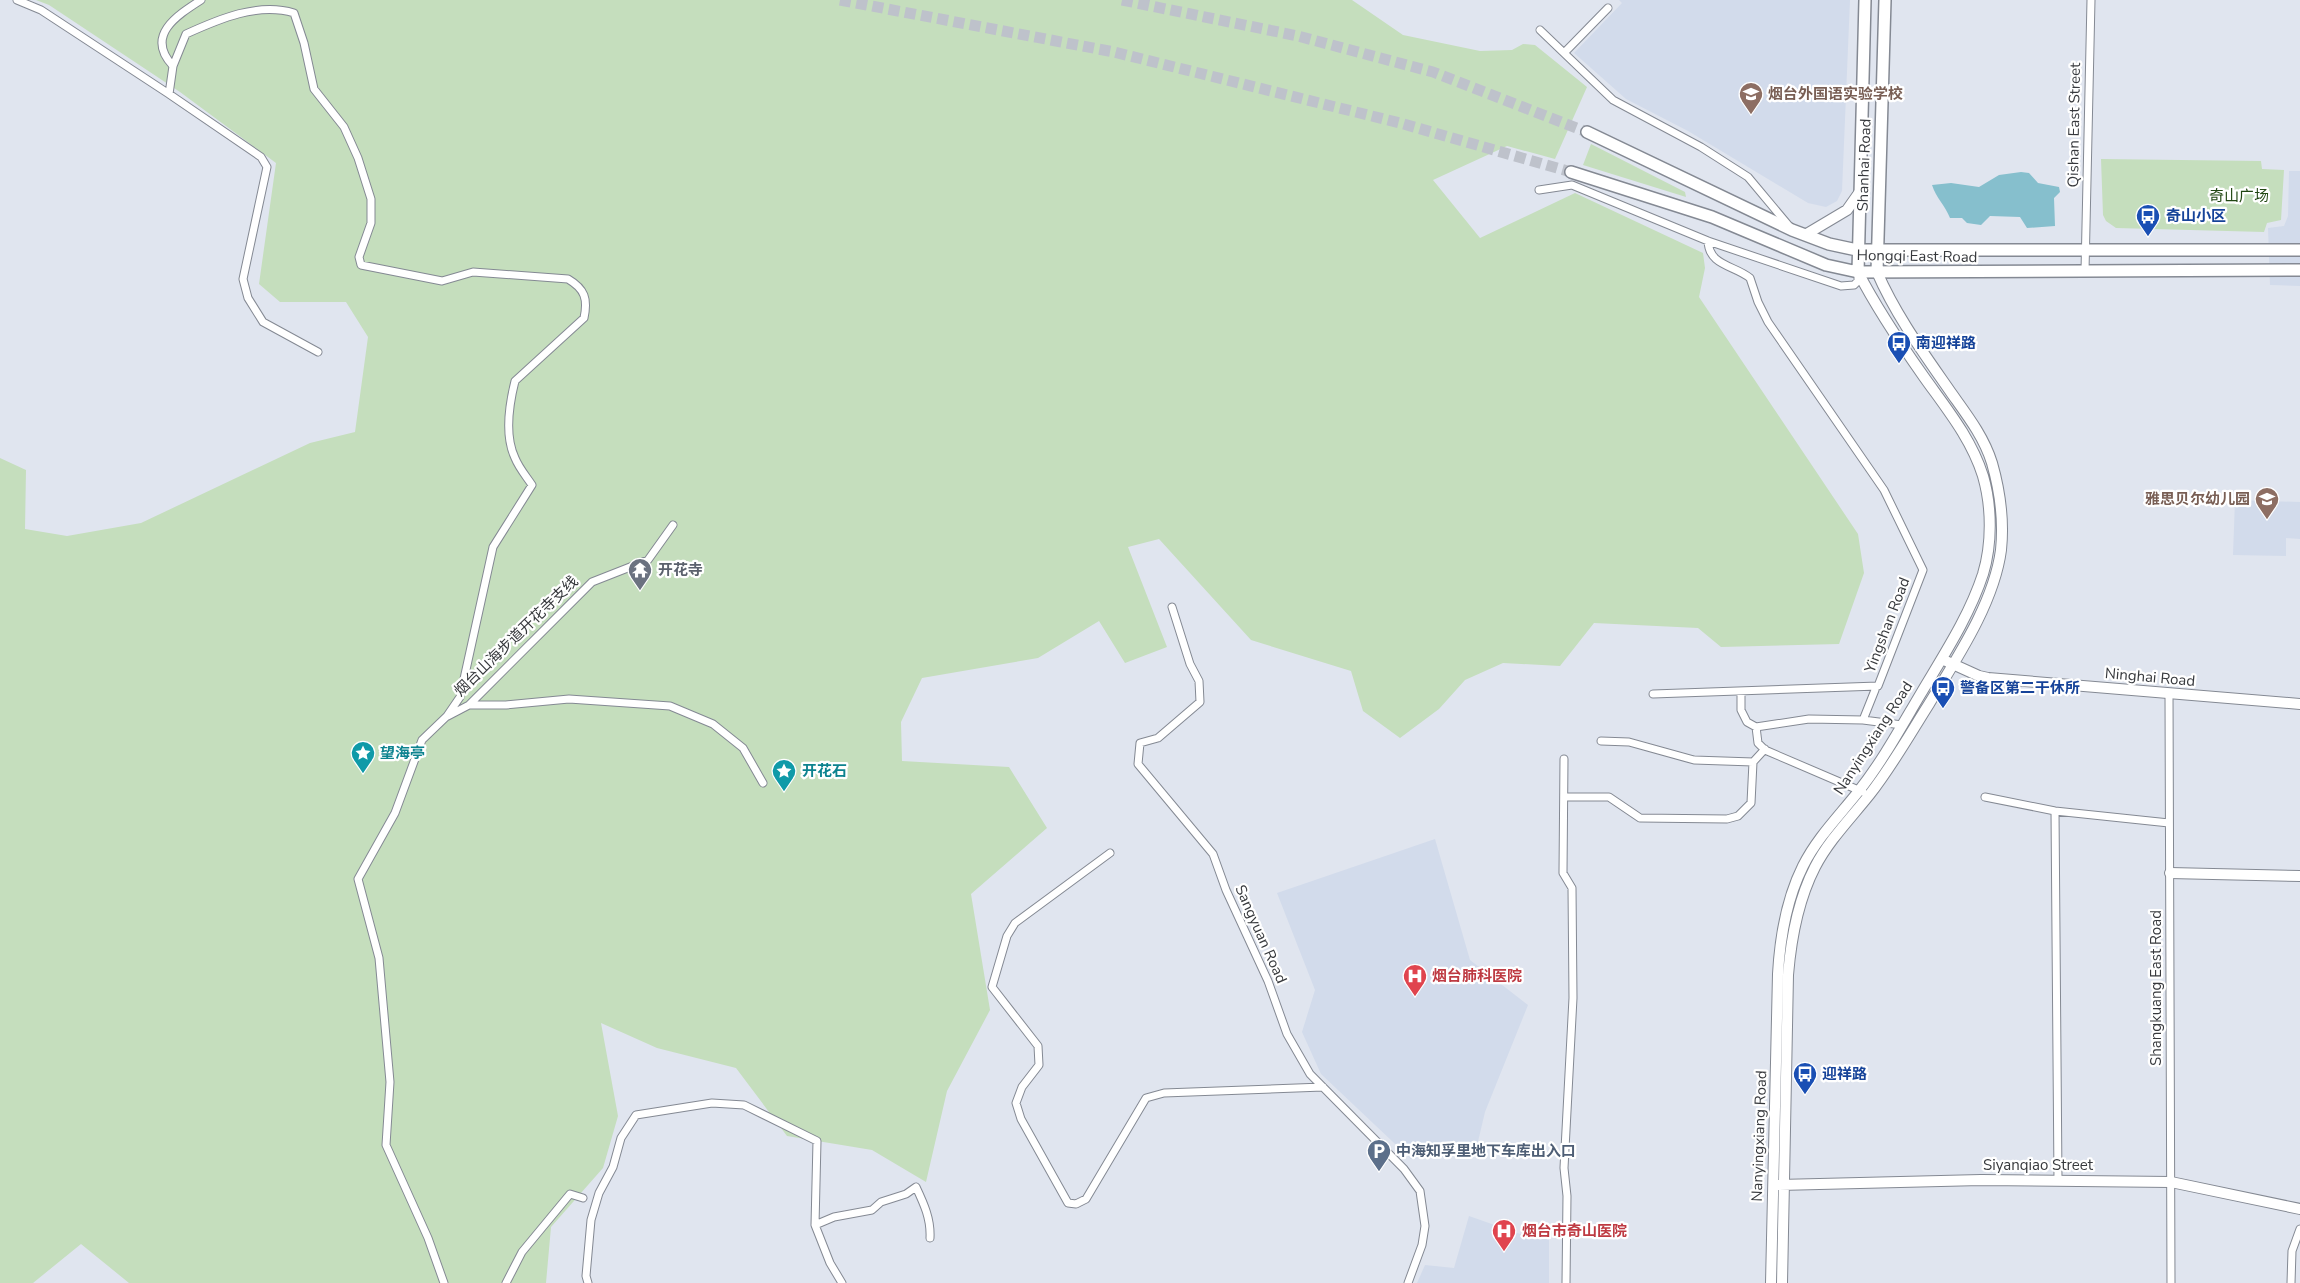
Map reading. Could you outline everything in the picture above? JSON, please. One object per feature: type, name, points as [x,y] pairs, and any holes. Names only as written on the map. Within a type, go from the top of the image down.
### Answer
[{"type":"main road","name":"Shanhai Road","points":[[1858,272],[1857,250],[1865,0]]},
{"type":"main road","name":"Shanhai Road","points":[[1877,272],[1876,251],[1885,0]]},
{"type":"main road","name":"Hongqi East Road","points":[[1587,132],[1792,230],[1835,246],[1857,250],[2300,250]]},
{"type":"main road","name":"Hongqi East Road","points":[[1571,172],[1712,217],[1826,265],[1858,272],[2300,270]]},
{"type":"main road","points":[[1805,235],[1847,210],[1859,193]]},
{"type":"main road","name":"Nanyingxiang Road","points":[[1782,1283],[1778,1185],[1778,974],[1779,952],[1787,912],[1803,865],[1827,829],[1859,791],[1902,725],[1941,658],[1972,602],[1983,573],[1989,548],[1990,522],[1987,496],[1983,477],[1970,444],[1887,323],[1858,272]]},
{"type":"main road","name":"Nanyingxiang Road","points":[[1771,1283],[1778,1185],[1788,975],[1790,952],[1798,912],[1808,883],[1819,860],[1903,746],[1952,664],[1986,603],[1996,576],[2001,549],[1999,496],[1991,460],[1975,426],[1899,315],[1877,272]]},
{"type":"main road","name":"Ninghai Road","points":[[1941,658],[1988,678],[2300,704]]},
{"type":"main road","points":[[2170,873],[2300,876]]},
{"type":"main road","name":"Siyanqiao Street","points":[[1778,1185],[2058,1180],[2171,1182],[2300,1208]]},
{"type":"street","points":[[17,0],[41,10],[261,157],[267,167],[243,279],[248,298],[263,322],[318,352]]},
{"type":"street","points":[[173,66],[165,58],[161,45],[165,30],[176,17],[201,0]]},
{"type":"street","name":"Qishan East Street","points":[[2085,271],[2091,0]]},
{"type":"street","points":[[1564,53],[1608,8]]},
{"type":"street","points":[[169,94],[173,66],[186,34],[227,16],[280,9],[294,13],[304,43],[314,89],[344,126],[358,158],[371,199],[371,223],[359,257],[361,265],[442,281],[474,272],[568,279],[578,285],[585,294],[587,304],[584,318],[515,381],[512,393],[508,439],[515,459],[532,485],[499,534],[493,547],[460,697],[447,716],[422,740],[395,813],[358,879],[379,958],[390,1082],[386,1145],[428,1238],[444,1283]]},
{"type":"street","points":[[1540,30],[1613,100],[1701,147],[1748,177],[1792,230]]},
{"type":"street","points":[[1539,190],[1572,185],[1708,241],[1841,286],[1854,285],[1858,281],[1858,272]]},
{"type":"street","name":"Yingshan Road","points":[[1653,694],[1878,686],[1923,570],[1884,490],[1768,322],[1758,302],[1750,278],[1722,264],[1713,257],[1708,249],[1708,241]]},
{"type":"street","name":"烟台山海步道开花寺支线","points":[[447,716],[469,704],[592,582],[648,560],[674,525]]},
{"type":"street","name":"Sangyuan Road","points":[[1172,607],[1190,664],[1199,681],[1200,702],[1158,738],[1140,743],[1138,764],[1212,854],[1226,890],[1268,980],[1287,1034],[1310,1074],[1404,1168],[1420,1191],[1425,1226],[1422,1245],[1408,1283]]},
{"type":"street","points":[[1863,720],[1875,690]]},
{"type":"street","points":[[1741,691],[1741,710],[1747,722],[1756,727],[1809,719],[1863,720],[1902,725]]},
{"type":"street","name":"Shangkuang East Road","points":[[2169,693],[2171,1283]]},
{"type":"street","points":[[469,704],[506,705],[569,699],[670,706],[713,724],[743,748],[763,783]]},
{"type":"street","points":[[1756,727],[1758,743],[1764,749],[1859,791],[1870,793]]},
{"type":"street","points":[[1601,741],[1629,742],[1694,760],[1754,762]]},
{"type":"street","points":[[1565,797],[1609,797],[1640,818],[1727,819],[1738,816],[1751,803],[1754,762],[1764,749]]},
{"type":"street","points":[[1564,759],[1563,873],[1572,888],[1573,978],[1564,1168],[1568,1221],[1566,1283]]},
{"type":"street","points":[[1985,797],[2055,811],[2169,823]]},
{"type":"street","points":[[2055,811],[2058,1180]]},
{"type":"street","points":[[1110,853],[1015,923],[1007,936],[992,987],[1038,1046],[1039,1065],[1022,1087],[1016,1103],[1021,1119],[1068,1203],[1076,1204],[1086,1199],[1146,1098],[1164,1093],[1324,1087]]},
{"type":"street","points":[[588,1283],[586,1276],[591,1220],[597,1201],[613,1167],[621,1138],[636,1115],[712,1103],[744,1105],[817,1141],[815,1225],[830,1263],[842,1283]]},
{"type":"street","points":[[815,1225],[834,1217],[864,1214],[882,1202],[906,1194],[916,1187],[928,1213],[931,1225],[930,1238]]},
{"type":"street","points":[[506,1283],[522,1252],[570,1194],[583,1198]]},
{"type":"street","points":[[2290,1283],[2292,1251],[2300,1229]]},
{"type":"shaded area","name":"烟台外国语实验学校","points":[[1619,0],[1850,0],[1842,191],[1837,201],[1826,207],[1808,203],[1688,131],[1626,99],[1574,53],[1622,3]]},
{"type":"shaded area","points":[[2289,171],[2300,171],[2300,286],[2270,285],[2268,228],[2284,226],[2288,216]]},
{"type":"shaded area","name":"雅思贝尔幼儿园","points":[[2235,500],[2300,502],[2300,539],[2286,538],[2286,556],[2233,555]]},
{"type":"shaded area","name":"烟台肺科医院","points":[[1435,839],[1470,960],[1528,1005],[1485,1112],[1476,1150],[1411,1159],[1321,1074],[1302,1032],[1315,990],[1277,893]]},
{"type":"shaded area","name":"烟台市奇山医院","points":[[1469,1216],[1532,1238],[1549,1234],[1549,1283],[1417,1283],[1425,1265],[1454,1268]]},
{"type":"green space","points":[[36,0],[1352,0],[1403,35],[1480,51],[1512,50],[1523,44],[1535,45],[1587,87],[1555,159],[1507,146],[1433,180],[1480,238],[1575,193],[1703,253],[1705,268],[1699,297],[1858,534],[1864,573],[1839,644],[1721,647],[1698,628],[1594,623],[1560,666],[1503,663],[1465,680],[1439,709],[1400,738],[1363,711],[1351,671],[1251,640],[1159,539],[1128,547],[1167,647],[1125,663],[1099,621],[1038,658],[922,678],[901,722],[902,761],[1009,767],[1047,828],[971,894],[990,1010],[947,1091],[926,1182],[872,1150],[787,1136],[736,1068],[657,1048],[601,1023],[618,1116],[603,1168],[551,1227],[546,1283],[129,1283],[81,1244],[33,1283],[0,1283],[0,458],[26,470],[25,529],[67,536],[141,523],[310,443],[355,432],[368,337],[346,302],[280,302],[259,284],[276,163],[180,92],[49,5]]},
{"type":"green space","points":[[1591,144],[1685,192],[1686,197],[1583,165]]},
{"type":"green space","name":"奇山广场","points":[[2101,159],[2261,161],[2262,169],[2284,170],[2281,220],[2267,223],[2264,232],[2116,228],[2106,221],[2103,215]]},
{"type":"water","points":[[2021,172],[2029,173],[2038,183],[2059,187],[2060,192],[2054,198],[2055,226],[2027,228],[2020,217],[1990,216],[1981,225],[1967,223],[1962,218],[1950,218],[1932,185],[1951,183],[1979,187],[1999,175]]},
{"type":"tunnel","points":[[840,0],[1114,52],[1400,123],[1571,172]]},
{"type":"tunnel","points":[[1122,0],[1298,36],[1433,72],[1587,132]]},
{"type":"place","name":"烟台外国语实验学校","points":[[1751,115]]},
{"type":"place","name":"奇山小区","points":[[2148,237]]},
{"type":"place","name":"南迎祥路","points":[[1899,364]]},
{"type":"place","name":"雅思贝尔幼儿园","points":[[2267,520]]},
{"type":"place","name":"开花寺","points":[[640,591]]},
{"type":"place","name":"警备区第二干休所","points":[[1943,709]]},
{"type":"place","name":"望海亭","points":[[363,774]]},
{"type":"place","name":"开花石","points":[[784,792]]},
{"type":"place","name":"烟台肺科医院","points":[[1415,997]]},
{"type":"place","name":"迎祥路","points":[[1805,1095]]},
{"type":"place","name":"中海知孚里地下车库出入口","points":[[1379,1172]]},
{"type":"place","name":"烟台市奇山医院","points":[[1504,1252]]}]
